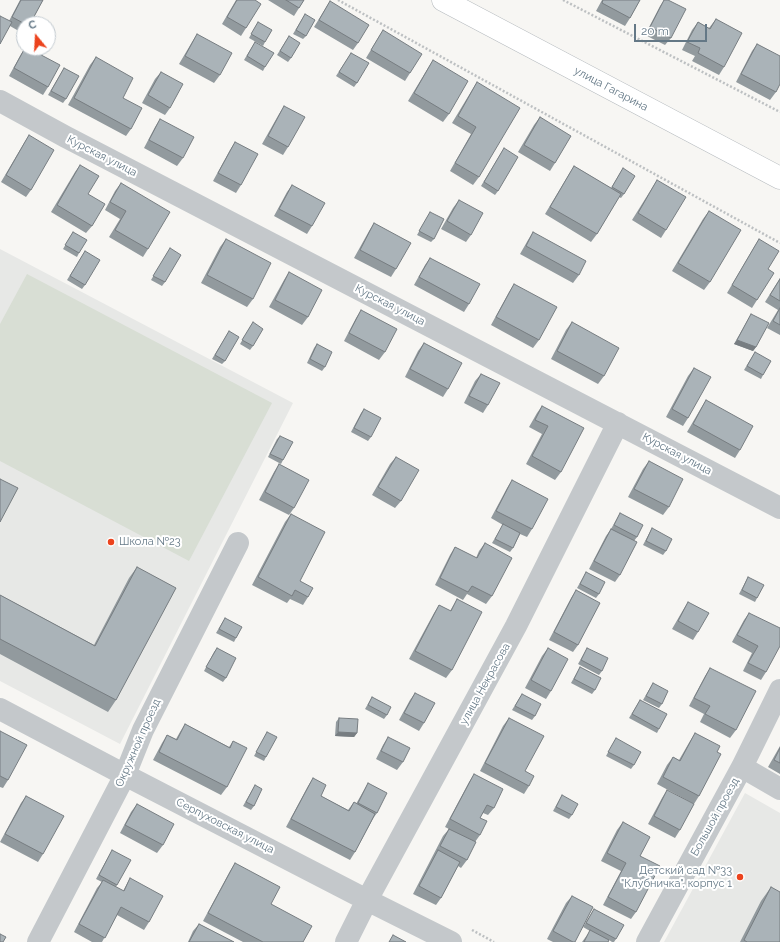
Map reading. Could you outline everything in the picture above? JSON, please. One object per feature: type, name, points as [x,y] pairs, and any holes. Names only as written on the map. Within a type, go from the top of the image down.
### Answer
[{"type":"main road","name":"улица Гагарина","points":[[443,0],[780,178]]},
{"type":"street","name":"Курская улица","points":[[0,101],[66,137],[780,508]]},
{"type":"street","name":"улица Некрасова","points":[[346,942],[367,900],[516,626],[618,423]]},
{"type":"street","name":"Окружной проезд","points":[[38,942],[125,775],[143,730],[238,543]]},
{"type":"street","name":"Большой проезд","points":[[647,942],[742,767],[780,690]]},
{"type":"street","name":"Серпуховская улица","points":[[0,709],[125,775],[451,942]]},
{"type":"street","points":[[742,767],[780,789]]},
{"type":"path","points":[[338,0],[780,243]]},
{"type":"path","points":[[563,0],[780,112]]},
{"type":"shaded area","name":"Школа №23","points":[[0,249],[293,403],[120,744],[0,681]]},
{"type":"shaded area","points":[[27,274],[272,403],[189,561],[0,461],[0,324]]},
{"type":"shaded area","name":"Детский сад №33 \"Клубничка\", корпус 1","points":[[745,793],[780,813],[780,942],[664,942]]},
{"type":"building","points":[[21,0],[43,0],[34,16],[16,16],[16,19],[12,17]]},
{"type":"building","points":[[237,0],[255,0],[261,4],[246,28],[227,17]]},
{"type":"building","points":[[286,0],[304,0],[299,8]]},
{"type":"building","points":[[603,0],[640,0],[630,18],[602,3]]},
{"type":"building","points":[[664,0],[668,0],[686,9],[671,38],[650,27]]},
{"type":"building","points":[[330,1],[369,25],[358,43],[319,20]]},
{"type":"building","points":[[305,14],[315,20],[306,36],[296,30]]},
{"type":"building","points":[[0,16],[12,22],[0,44]]},
{"type":"building","points":[[716,19],[742,33],[724,67],[698,53],[700,48],[687,42],[698,22],[710,29]]},
{"type":"building","points":[[258,22],[272,30],[265,42],[251,34]]},
{"type":"building","points":[[383,30],[422,54],[410,73],[371,50]]},
{"type":"building","points":[[197,34],[232,53],[220,75],[185,56]]},
{"type":"building","points":[[289,36],[300,43],[291,58],[280,51]]},
{"type":"building","points":[[255,42],[274,53],[265,67],[247,56]]},
{"type":"building","points":[[757,44],[780,56],[780,84],[776,92],[741,74]]},
{"type":"building","points":[[351,53],[369,63],[357,83],[339,72]]},
{"type":"building","points":[[21,56],[43,56],[60,65],[48,87],[14,68]]},
{"type":"building","points":[[96,57],[133,78],[123,98],[142,108],[131,129],[74,98]]},
{"type":"building","points":[[433,60],[468,81],[449,114],[414,93]]},
{"type":"building","points":[[64,68],[79,76],[66,99],[51,91]]},
{"type":"building","points":[[161,72],[183,84],[170,108],[148,95]]},
{"type":"building","points":[[477,82],[520,108],[479,177],[455,163],[476,127],[458,116]]},
{"type":"building","points":[[284,106],[305,117],[288,147],[268,136]]},
{"type":"building","points":[[540,117],[571,136],[555,163],[524,145]]},
{"type":"building","points":[[160,119],[194,137],[183,158],[149,140]]},
{"type":"building","points":[[29,135],[54,150],[31,190],[6,175]]},
{"type":"building","points":[[235,142],[258,154],[241,185],[218,173]]},
{"type":"building","points":[[504,148],[518,157],[498,191],[484,182]]},
{"type":"building","points":[[80,165],[99,176],[88,194],[105,204],[92,226],[57,205]]},
{"type":"building","points":[[574,166],[621,194],[597,234],[550,207]]},
{"type":"building","points":[[623,168],[635,176],[624,194],[612,187]]},
{"type":"building","points":[[657,180],[686,197],[666,230],[638,213]]},
{"type":"building","points":[[121,183],[170,212],[148,249],[115,230],[126,211],[110,202]]},
{"type":"building","points":[[292,185],[325,203],[312,226],[279,209]]},
{"type":"building","points":[[459,200],[483,213],[471,235],[447,221]]},
{"type":"building","points":[[709,211],[741,230],[710,282],[678,263]]},
{"type":"building","points":[[430,212],[444,219],[434,239],[419,231]]},
{"type":"building","points":[[374,223],[411,243],[396,269],[360,250]]},
{"type":"building","points":[[73,232],[87,240],[79,253],[65,245]]},
{"type":"building","points":[[533,232],[586,261],[579,275],[526,246]]},
{"type":"building","points":[[226,239],[271,263],[253,299],[207,275]]},
{"type":"building","points":[[759,239],[779,251],[768,269],[774,273],[757,300],[732,285]]},
{"type":"building","points":[[170,248],[181,255],[165,282],[153,276]]},
{"type":"building","points":[[85,251],[100,260],[85,285],[70,276]]},
{"type":"building","points":[[430,258],[480,284],[469,304],[419,277]]},
{"type":"building","points":[[289,272],[322,290],[308,317],[275,300]]},
{"type":"building","points":[[780,279],[780,301],[770,295]]},
{"type":"building","points":[[514,284],[557,307],[539,340],[496,317]]},
{"type":"building","points":[[780,308],[780,325],[773,321]]},
{"type":"building","points":[[361,310],[397,329],[385,352],[349,333]]},
{"type":"building","points":[[751,314],[769,323],[756,347],[737,340]]},
{"type":"building","points":[[253,322],[263,329],[253,346],[242,340]]},
{"type":"building","points":[[572,322],[619,348],[604,376],[557,351]]},
{"type":"building","points":[[229,331],[239,337],[225,361],[215,355]]},
{"type":"building","points":[[424,343],[462,363],[448,389],[410,369]]},
{"type":"building","points":[[317,344],[332,352],[325,367],[310,359]]},
{"type":"building","points":[[755,352],[771,361],[763,375],[747,366]]},
{"type":"building","points":[[694,368],[711,377],[688,418],[672,409]]},
{"type":"building","points":[[481,374],[500,383],[488,405],[469,396]]},
{"type":"building","points":[[706,400],[753,426],[740,450],[693,424]]},
{"type":"building","points":[[542,406],[584,428],[561,472],[532,456],[548,426],[535,420]]},
{"type":"building","points":[[364,409],[381,418],[371,437],[354,428]]},
{"type":"building","points":[[280,436],[293,442],[283,460],[270,454]]},
{"type":"building","points":[[396,457],[419,470],[401,501],[378,487]]},
{"type":"building","points":[[649,461],[683,479],[669,507],[634,489]]},
{"type":"building","points":[[279,464],[309,480],[294,508],[265,492]]},
{"type":"building","points":[[0,479],[18,488],[0,522]]},
{"type":"building","points":[[512,480],[548,499],[532,529],[496,511]]},
{"type":"building","points":[[620,513],[643,525],[637,537],[614,525]]},
{"type":"building","points":[[291,514],[325,532],[300,581],[313,588],[308,597],[295,590],[292,596],[258,577]]},
{"type":"building","points":[[503,524],[520,533],[513,548],[495,539]]},
{"type":"building","points":[[652,528],[672,539],[666,551],[646,541]]},
{"type":"building","points":[[611,529],[637,542],[620,575],[594,561]]},
{"type":"building","points":[[485,543],[512,558],[492,596],[472,586],[468,592],[440,578],[455,547],[477,558]]},
{"type":"building","points":[[137,567],[176,588],[116,700],[0,639],[0,595],[95,646]]},
{"type":"building","points":[[586,572],[605,582],[599,594],[580,584]]},
{"type":"building","points":[[748,577],[764,585],[757,598],[742,590]]},
{"type":"building","points":[[576,590],[600,603],[578,645],[554,632]]},
{"type":"building","points":[[457,599],[482,612],[452,670],[415,651],[439,605],[451,611]]},
{"type":"building","points":[[688,602],[709,613],[698,632],[678,621]]},
{"type":"building","points":[[749,613],[780,628],[780,646],[766,672],[748,663],[758,646],[737,635]]},
{"type":"building","points":[[225,618],[242,627],[236,638],[219,629]]},
{"type":"building","points":[[217,648],[236,658],[226,678],[206,667]]},
{"type":"building","points":[[548,648],[568,659],[551,691],[531,680]]},
{"type":"building","points":[[587,648],[608,658],[602,671],[581,660]]},
{"type":"building","points":[[580,667],[601,678],[595,690],[574,679]]},
{"type":"building","points":[[710,668],[756,691],[736,730],[705,714],[710,706],[694,698]]},
{"type":"building","points":[[653,683],[668,691],[662,704],[646,696]]},
{"type":"building","points":[[415,693],[435,703],[424,723],[404,713]]},
{"type":"building","points":[[522,694],[541,704],[535,716],[515,706]]},
{"type":"building","points":[[372,697],[391,707],[387,715],[368,705]]},
{"type":"building","points":[[640,700],[667,714],[659,729],[632,714]]},
{"type":"building","points":[[339,718],[358,719],[357,733],[338,732]]},
{"type":"building","points":[[509,718],[544,736],[525,771],[534,776],[529,786],[485,763]]},
{"type":"building","points":[[185,724],[230,748],[233,741],[247,748],[227,787],[159,752],[167,735],[177,740]]},
{"type":"building","points":[[0,731],[27,745],[8,780],[0,776]]},
{"type":"building","points":[[267,732],[277,737],[266,757],[256,752]]},
{"type":"building","points":[[695,733],[720,746],[717,752],[721,754],[699,796],[663,777],[673,757],[680,761]]},
{"type":"building","points":[[388,737],[410,748],[403,762],[381,751]]},
{"type":"building","points":[[616,738],[641,752],[634,765],[608,752]]},
{"type":"building","points":[[780,748],[780,763],[774,760]]},
{"type":"building","points":[[474,774],[503,789],[494,808],[487,805],[480,818],[487,821],[480,835],[450,819]]},
{"type":"building","points":[[313,778],[326,785],[321,796],[349,811],[354,802],[375,814],[355,852],[291,819]]},
{"type":"building","points":[[368,783],[387,793],[377,813],[358,803]]},
{"type":"building","points":[[255,785],[262,789],[254,806],[246,802]]},
{"type":"building","points":[[667,790],[694,804],[680,830],[654,816]]},
{"type":"building","points":[[562,795],[578,804],[572,815],[556,807]]},
{"type":"building","points":[[26,796],[64,816],[43,854],[5,834]]},
{"type":"building","points":[[137,804],[174,824],[163,845],[125,825]]},
{"type":"building","points":[[623,822],[650,837],[640,856],[660,866],[636,912],[608,897],[626,863],[607,853]]},
{"type":"building","points":[[449,829],[476,842],[467,860],[440,846]]},
{"type":"building","points":[[112,850],[131,860],[117,885],[99,875]]},
{"type":"building","points":[[438,850],[460,862],[441,898],[419,886]]},
{"type":"building","points":[[235,863],[280,887],[271,904],[312,926],[303,942],[263,942],[208,913]]},
{"type":"building","points":[[130,878],[163,896],[149,922],[121,907],[105,938],[79,924],[103,880],[124,891]]},
{"type":"building","points":[[771,887],[780,892],[780,942],[747,942],[744,940]]},
{"type":"building","points":[[572,896],[593,907],[575,942],[553,931]]},
{"type":"building","points":[[594,909],[624,925],[616,939],[586,923]]},
{"type":"building","points":[[199,924],[234,942],[189,942]]},
{"type":"building","points":[[590,930],[609,940],[608,942],[584,942]]},
{"type":"building","points":[[0,934],[6,937],[3,942],[0,942]]},
{"type":"building","points":[[393,935],[406,942],[389,942]]},
{"type":"place","name":"Школа №23","points":[[111,542]]},
{"type":"place","name":"Детский сад №33 \"Клубничка\", корпус 1","points":[[740,877]]}]
